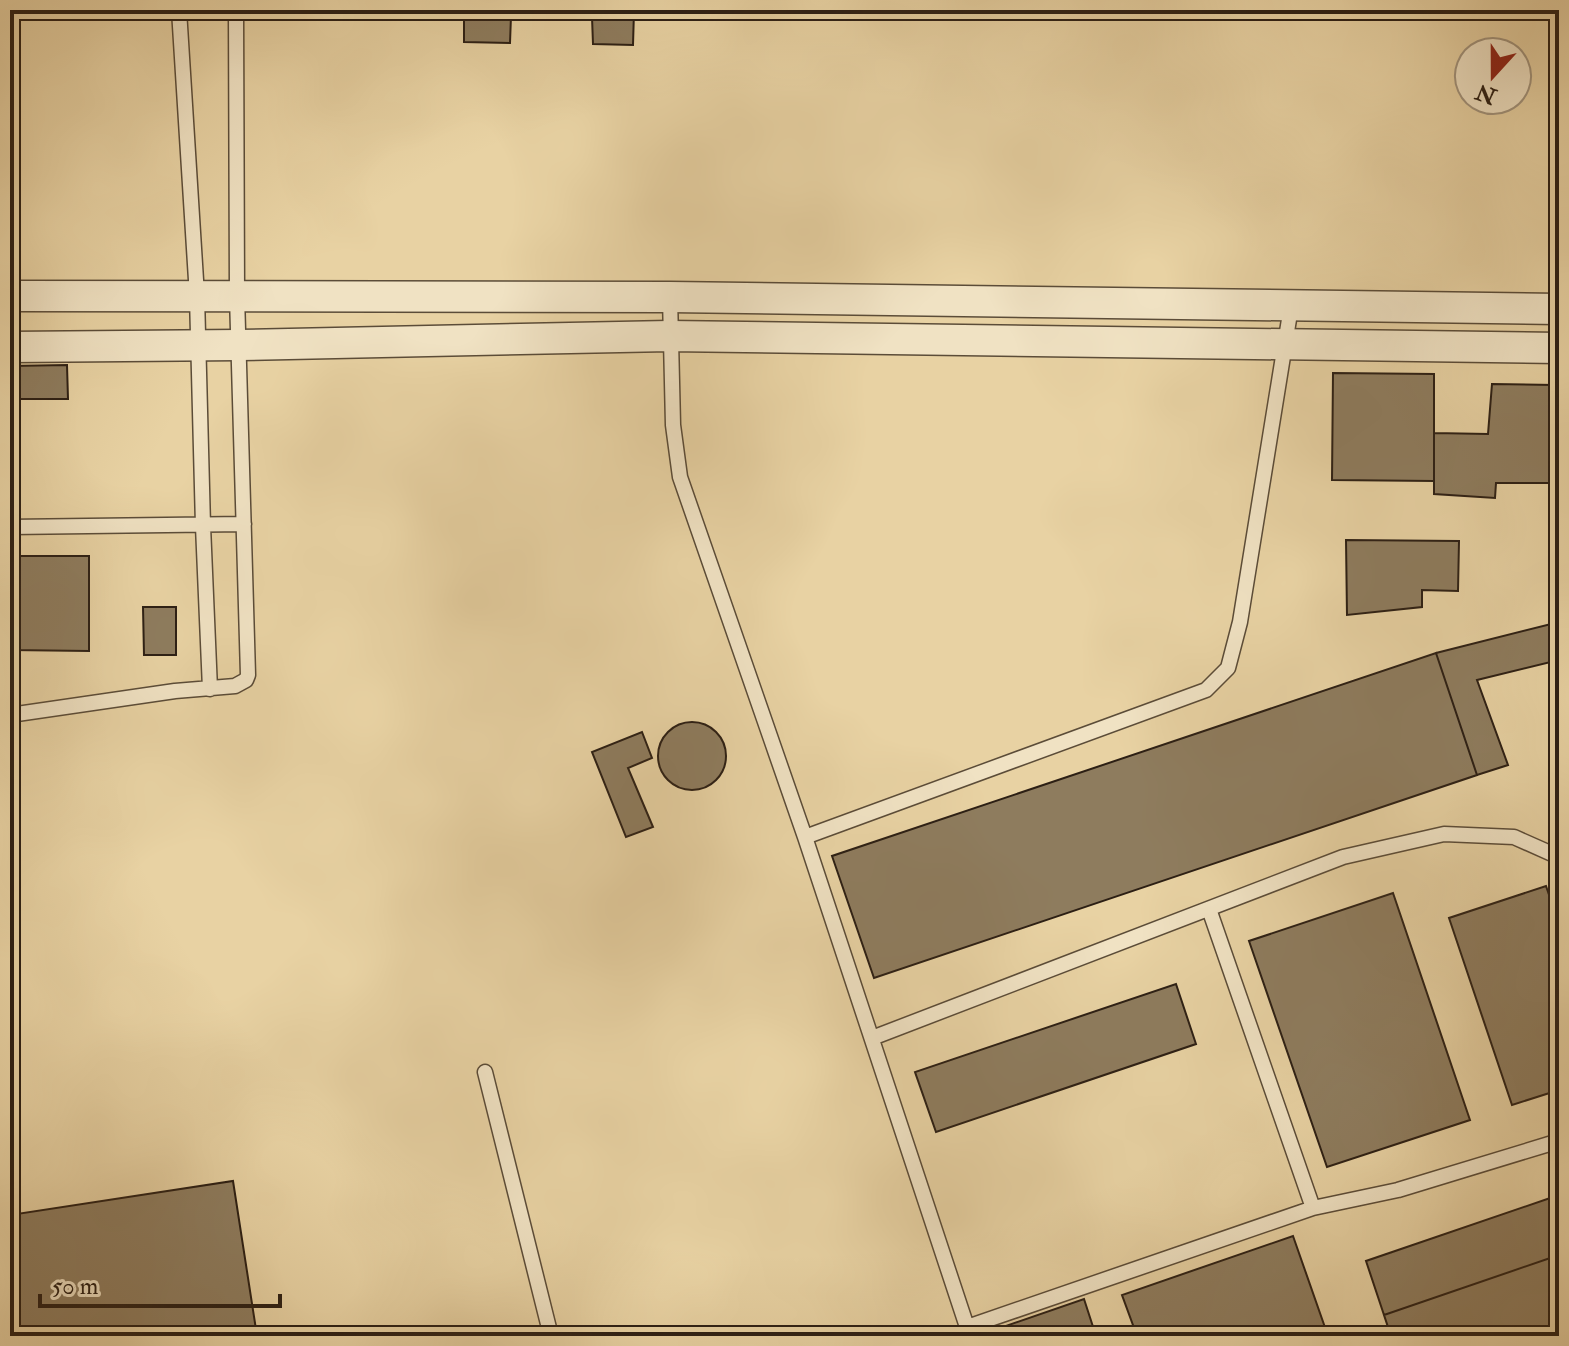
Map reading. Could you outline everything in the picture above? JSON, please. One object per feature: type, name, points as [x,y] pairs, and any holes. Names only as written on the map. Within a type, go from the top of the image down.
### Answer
[{"type":"street","points":[[10,296],[670,297],[1559,309]]},
{"type":"street","points":[[10,347],[669,336],[1559,348]]},
{"type":"lane","points":[[179,10],[197,296],[210,689]]},
{"type":"lane","points":[[10,715],[235,686],[246,680],[248,675],[237,296],[236,10]]},
{"type":"lane","points":[[670,297],[673,425],[680,477],[805,837],[969,1332],[1313,1208],[1398,1190],[1559,1141]]},
{"type":"lane","points":[[805,837],[1206,690],[1228,668],[1240,622],[1291,307]]},
{"type":"lane","points":[[10,527],[244,524]]},
{"type":"lane","points":[[872,1038],[1343,857],[1444,834],[1514,837],[1559,857]]},
{"type":"lane","points":[[1209,909],[1313,1208]]},
{"type":"lane","points":[[485,1072],[551,1336]]},
{"type":"building","points":[[464,10],[652,10],[634,11],[633,45],[593,44],[592,17],[511,16],[510,43],[464,42]]},
{"type":"building","points":[[67,365],[68,399],[10,399],[10,366]]},
{"type":"building","points":[[1333,373],[1434,374],[1434,481],[1332,480]]},
{"type":"building","points":[[1492,384],[1554,385],[1553,483],[1496,483],[1495,498],[1434,494],[1434,433],[1488,434]]},
{"type":"building","points":[[1346,540],[1459,541],[1458,591],[1422,590],[1422,607],[1347,615]]},
{"type":"building","points":[[10,556],[89,556],[89,651],[10,650]]},
{"type":"building","points":[[143,607],[176,607],[176,655],[144,655]]},
{"type":"building","points":[[1559,622],[1559,660],[1477,680],[1508,765],[1477,775],[1436,653]]},
{"type":"building","points":[[1436,653],[1477,775],[874,978],[832,856]]},
{"type":"building","points":[[692,722],[716,732],[726,756],[716,780],[692,790],[668,780],[658,756],[668,732]]},
{"type":"building","points":[[642,732],[652,758],[628,768],[653,827],[626,837],[592,752]]},
{"type":"building","points":[[1546,886],[1559,924],[1559,1090],[1512,1105],[1449,918]]},
{"type":"building","points":[[1393,893],[1470,1120],[1327,1167],[1249,941]]},
{"type":"building","points":[[1176,984],[1196,1044],[936,1132],[915,1072]]},
{"type":"building","points":[[233,1181],[257,1336],[10,1336],[10,1215]]},
{"type":"building","points":[[1559,1195],[1559,1255],[1384,1315],[1366,1261]]},
{"type":"building","points":[[1293,1236],[1328,1336],[1137,1336],[1122,1295]]},
{"type":"building","points":[[1559,1255],[1559,1336],[1391,1336],[1384,1315]]},
{"type":"building","points":[[1084,1299],[1096,1336],[1000,1336],[997,1329]]}]
